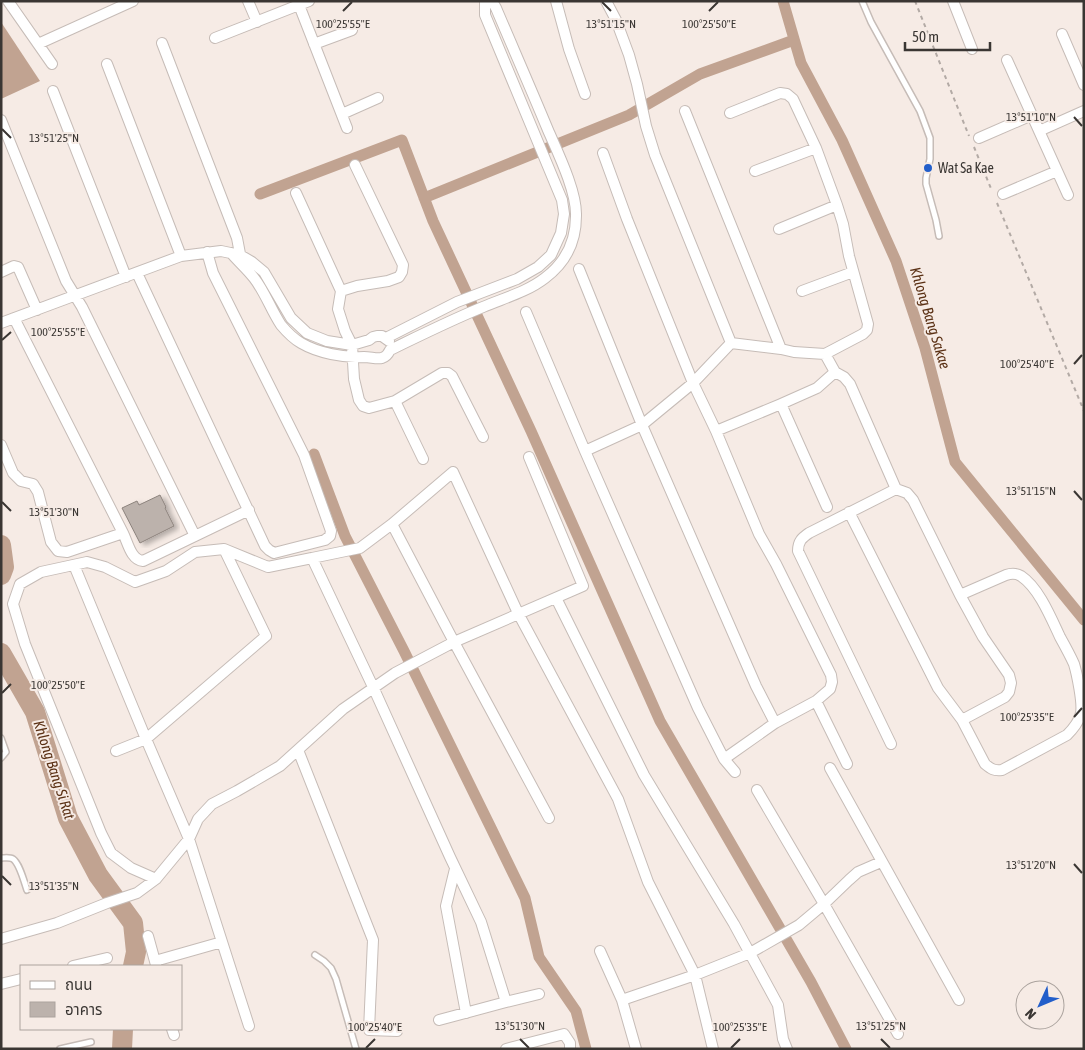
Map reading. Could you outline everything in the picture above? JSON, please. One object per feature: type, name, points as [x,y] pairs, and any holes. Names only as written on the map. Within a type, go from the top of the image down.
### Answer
[{"type":"street","points":[[8,1],[52,64]]},
{"type":"street","points":[[38,44],[133,1]]},
{"type":"street","points":[[248,1],[257,22]]},
{"type":"street","points":[[215,38],[309,1]]},
{"type":"street","points":[[386,338],[457,302],[517,279],[538,267],[551,254],[561,233],[564,214],[562,200],[485,15],[485,1]]},
{"type":"street","points":[[162,43],[237,238],[237,257],[255,279],[282,325],[300,343],[324,353],[353,358],[372,357],[380,359],[388,354],[390,350],[543,280],[556,269],[569,251],[575,232],[575,200],[550,134],[492,1]]},
{"type":"street","points":[[556,1],[569,49],[585,94]]},
{"type":"street","points":[[606,1],[616,20],[629,55],[655,155],[731,343]]},
{"type":"street","points":[[953,1],[972,49]]},
{"type":"street","points":[[299,5],[347,128]]},
{"type":"street","points":[[314,44],[352,30]]},
{"type":"street","points":[[1062,34],[1084,85]]},
{"type":"street","points":[[1007,60],[1068,195]]},
{"type":"street","points":[[107,64],[181,256]]},
{"type":"street","points":[[53,91],[126,277]]},
{"type":"street","points":[[730,113],[780,94],[787,94],[793,99],[816,148],[837,205],[843,224],[852,272],[868,324],[867,330],[863,334],[825,354],[794,352],[731,343]]},
{"type":"street","points":[[342,114],[378,98]]},
{"type":"street","points":[[685,111],[781,349]]},
{"type":"street","points":[[1039,131],[1084,111]]},
{"type":"street","points":[[975,142],[1032,115]]},
{"type":"street","points":[[1,120],[66,281],[90,325],[195,536]]},
{"type":"street","points":[[755,171],[816,148]]},
{"type":"street","points":[[603,152],[627,219],[693,383],[716,431],[759,534],[831,675],[830,689],[816,701],[775,722],[724,759]]},
{"type":"street","points":[[341,290],[399,277],[403,265],[355,165]]},
{"type":"street","points":[[998,194],[1057,171]]},
{"type":"street","points":[[296,193],[341,290],[338,308],[345,331],[352,345],[354,379],[359,400],[364,406],[369,408],[395,401],[442,373],[448,373],[452,376],[483,437]]},
{"type":"street","points":[[779,229],[837,205]]},
{"type":"street","points":[[1,323],[181,256],[221,251],[252,262],[264,272],[291,318],[306,333],[327,341],[352,345],[373,337],[382,336],[389,341],[390,350]]},
{"type":"street","points":[[137,273],[265,546],[274,553],[325,540],[330,536],[331,531],[304,455],[214,273],[208,252]]},
{"type":"street","points":[[1,272],[14,266],[18,267],[38,310]]},
{"type":"street","points":[[579,269],[642,425],[756,686],[775,722]]},
{"type":"street","points":[[802,291],[852,272]]},
{"type":"street","points":[[517,279],[522,291]]},
{"type":"street","points":[[526,312],[585,452],[698,708],[724,759],[735,772]]},
{"type":"street","points":[[14,318],[123,533],[133,557],[138,561],[143,561],[249,510]]},
{"type":"street","points":[[369,340],[367,349],[372,357]]},
{"type":"street","points":[[585,452],[642,425],[693,383],[731,343]]},
{"type":"street","points":[[825,354],[835,372],[850,384],[896,489]]},
{"type":"street","points":[[716,431],[817,388],[835,372]]},
{"type":"street","points":[[395,401],[423,459]]},
{"type":"street","points":[[781,404],[827,507]]},
{"type":"street","points":[[1,445],[13,473],[21,481],[33,484],[38,492],[51,542],[58,551],[67,552],[123,533]]},
{"type":"street","points":[[1,940],[57,923],[138,893],[156,879],[189,839],[198,819],[212,804],[280,766],[343,709],[395,673],[454,642],[583,586],[529,457]]},
{"type":"street","points":[[156,879],[131,868],[112,853],[101,833],[25,644],[14,604],[20,584],[41,572],[87,562],[105,567],[135,582],[166,571],[194,552],[224,549],[268,566],[360,548],[392,524],[453,472],[518,614],[618,799],[648,882],[695,974],[712,1049]]},
{"type":"street","points":[[891,744],[798,551],[798,544],[802,538],[896,489],[907,493],[912,500],[983,637],[1009,675],[1011,683],[1009,692],[1005,697],[962,720]]},
{"type":"street","points":[[849,512],[945,700],[962,720],[985,764],[991,769],[1002,770],[1067,736],[1074,728],[1082,711],[1078,678],[1042,599],[1020,576],[1013,573],[1006,575],[960,595]]},
{"type":"street","points":[[392,524],[549,818]]},
{"type":"street","points":[[116,751],[146,740],[266,636],[224,549]]},
{"type":"street","points":[[312,558],[481,922],[506,1002]]},
{"type":"street","points":[[74,565],[189,839],[249,1026]]},
{"type":"street","points":[[556,598],[644,775],[734,924],[778,1005],[783,1039],[787,1049]]},
{"type":"street","points":[[816,701],[848,764]]},
{"type":"street","points":[[298,750],[373,940],[369,1030],[397,1030]]},
{"type":"street","points":[[830,768],[959,1000]]},
{"type":"street","points":[[757,790],[898,1034]]},
{"type":"street","points":[[622,1000],[750,953],[799,925],[858,872],[882,862]]},
{"type":"street","points":[[455,868],[446,906],[466,1013]]},
{"type":"street","points":[[148,936],[155,963],[222,942]]},
{"type":"street","points":[[600,951],[622,1000],[636,1049]]},
{"type":"street","points":[[77,965],[107,958]]},
{"type":"street","points":[[1,984],[20,979]]},
{"type":"street","points":[[439,1020],[539,994]]},
{"type":"street","points":[[506,1049],[564,1034],[570,1043],[570,1049]]},
{"type":"lane","points":[[862,1],[875,29],[920,111],[930,138],[930,159],[926,184],[939,236]]},
{"type":"lane","points":[[1,738],[6,752],[1,758]]},
{"type":"lane","points":[[1,858],[13,859],[17,864],[27,890]]},
{"type":"lane","points":[[315,955],[324,960],[331,968],[336,979],[356,1049]]},
{"type":"lane","points":[[60,1049],[91,1042]]},
{"type":"path","points":[[915,1],[998,194]]},
{"type":"path","points":[[997,203],[1084,411]]},
{"type":"shaded area","points":[[1,22],[40,81],[1,99]]},
{"type":"building","points":[[160,495],[174,526],[140,543],[122,508],[137,501],[139,505]]},
{"type":"waterway","name":"Khlong Bang Sakae","points":[[783,1],[801,63],[842,140],[896,261],[925,348],[955,462],[1084,620]]},
{"type":"waterway","points":[[424,198],[629,115],[700,74],[794,40]]},
{"type":"waterway","points":[[260,194],[402,140],[433,221],[531,431],[660,721],[811,982],[846,1049]]},
{"type":"waterway","points":[[314,454],[345,536],[404,651],[525,898],[539,957],[576,1011],[586,1049]]},
{"type":"waterway","name":"Khlong Bang Si Rat","points":[[1,545],[4,567],[1,575]]},
{"type":"waterway","name":"Khlong Bang Si Rat","points":[[1,653],[35,712],[68,818],[98,875],[133,923],[136,952],[133,965]]},
{"type":"waterway","name":"Khlong Bang Si Rat","points":[[122,1049],[123,1030]]},
{"type":"place","name":"Wat Sa Kae","points":[[928,168]]}]
